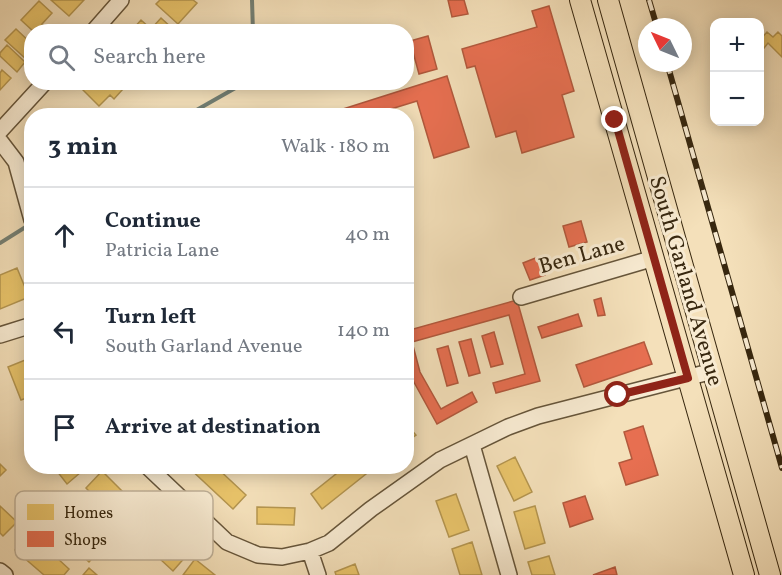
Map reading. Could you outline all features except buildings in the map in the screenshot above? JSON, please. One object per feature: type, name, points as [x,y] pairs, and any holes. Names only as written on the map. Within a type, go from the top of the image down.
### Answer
[{"type":"main road","name":"South Garland Avenue","points":[[580,0],[744,575]]},
{"type":"main road","name":"South Garland Avenue","points":[[608,0],[770,575]]},
{"type":"street","points":[[100,24],[121,0]]},
{"type":"street","points":[[0,131],[38,90]]},
{"type":"street","points":[[0,141],[16,162],[24,193]]},
{"type":"street","name":"Ben Lane","points":[[522,297],[654,258]]},
{"type":"street","points":[[0,335],[24,327]]},
{"type":"street","points":[[213,529],[227,542],[258,555],[282,557],[310,551],[329,543],[342,534],[371,509],[440,460],[508,427],[538,416],[713,371]]},
{"type":"street","points":[[472,445],[509,575]]},
{"type":"street","points":[[155,474],[173,491]]},
{"type":"street","points":[[310,551],[318,575]]},
{"type":"street","points":[[0,571],[5,575]]},
{"type":"waterway","points":[[252,0],[253,24]]},
{"type":"waterway","points":[[200,108],[232,90]]},
{"type":"waterway","points":[[0,243],[24,228]]},
{"type":"railway","points":[[649,0],[654,18]]},
{"type":"railway","points":[[670,72],[782,468]]},
{"type":"route","points":[[615,120],[688,378],[618,395]]}]
